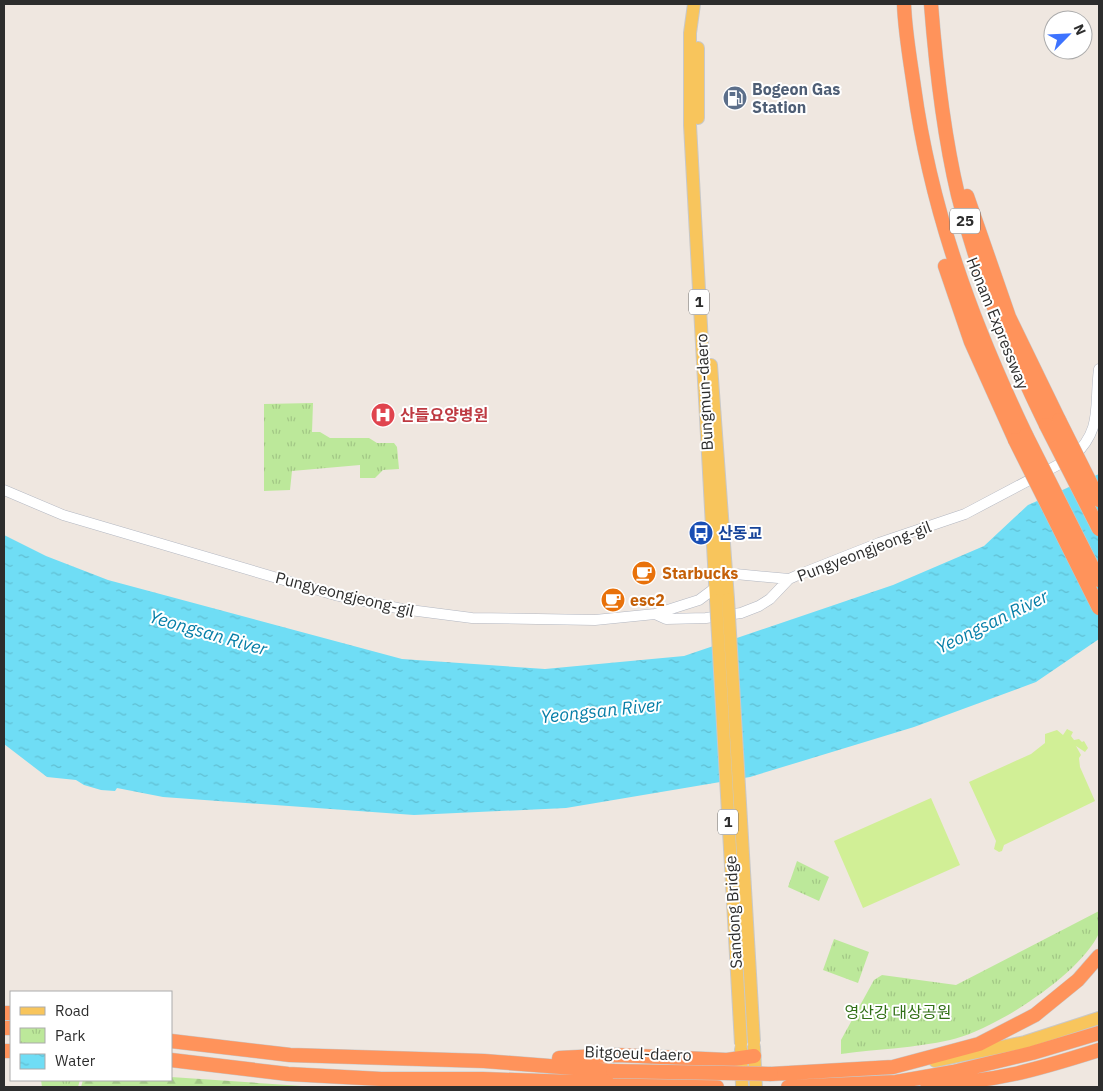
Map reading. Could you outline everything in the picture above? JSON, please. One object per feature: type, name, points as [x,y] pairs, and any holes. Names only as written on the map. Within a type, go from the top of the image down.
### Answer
[{"type":"highway","name":"Honam Expressway","points":[[904,4],[905,24],[920,127],[946,237],[1021,438],[1099,580]]},
{"type":"highway","name":"Honam Expressway","points":[[931,4],[946,136],[962,210],[997,317],[1052,422],[1099,529]]},
{"type":"highway","points":[[938,4],[952,136],[961,178],[1009,316],[1052,422],[1099,500]]},
{"type":"highway","points":[[1021,438],[1099,608]]},
{"type":"highway","points":[[893,1067],[979,1044],[1006,1032],[1035,1015],[1059,997],[1099,956]]},
{"type":"highway","points":[[896,1082],[997,1062],[1099,1033]]},
{"type":"highway","name":"Bitgoeul-daero","points":[[172,1041],[290,1055],[484,1061],[613,1070],[770,1074],[893,1067]]},
{"type":"highway","points":[[788,1087],[896,1082],[954,1084],[1022,1074],[1099,1050]]},
{"type":"highway","points":[[484,1061],[527,1057],[573,1059],[616,1054],[687,1060],[726,1060],[747,1057]]},
{"type":"highway","name":"Bitgoeul-daero","points":[[172,1060],[306,1075],[381,1079],[483,1078],[612,1085],[717,1087]]},
{"type":"highway","points":[[483,1078],[533,1087]]},
{"type":"main road","name":"Bungmun-daero","points":[[694,4],[690,33],[690,125],[720,596]]},
{"type":"main road","name":"Bungmun-daero","points":[[702,4],[698,40],[698,125],[725,573],[720,596]]},
{"type":"main road","name":"Sandong Bridge","points":[[720,596],[747,1057]]},
{"type":"main road","name":"Bitgoeul-daero","points":[[893,1067],[990,1050],[1099,1018]]},
{"type":"main road","name":"1","points":[[742,1087],[747,1057]]},
{"type":"main road","name":"1","points":[[747,1057],[756,1087]]},
{"type":"street","name":"Pungyeongjeong-gil","points":[[4,490],[63,515],[115,531],[335,594],[402,609],[472,618],[540,621],[595,620],[655,614],[666,618],[680,619],[741,613],[759,606],[770,599],[789,579],[879,543],[965,514],[1072,457],[1086,447],[1094,433],[1097,420],[1099,369]]},
{"type":"street","points":[[725,573],[789,579]]},
{"type":"street","points":[[655,614],[699,600],[720,596]]},
{"type":"green space","points":[[313,403],[312,432],[320,432],[330,438],[369,438],[377,443],[394,443],[397,447],[399,469],[383,470],[375,478],[360,478],[360,465],[292,471],[290,490],[264,491],[264,404]]},
{"type":"green space","points":[[1067,729],[1073,732],[1071,736],[1074,740],[1084,741],[1088,748],[1085,752],[1076,746],[1081,755],[1079,758],[1080,767],[1095,801],[1004,845],[1002,851],[999,852],[994,849],[996,841],[969,782],[1031,754],[1045,743],[1045,734],[1057,730],[1063,735]]},
{"type":"green space","points":[[931,798],[960,865],[863,908],[834,841]]},
{"type":"green space","points":[[797,861],[829,877],[819,901],[788,887]]},
{"type":"green space","name":"영산강 대상공원","points":[[1099,911],[1100,931],[1089,949],[1074,966],[1055,982],[1011,1013],[989,1025],[950,1040],[910,1047],[841,1054],[841,1040],[874,980],[882,975],[956,985]]},
{"type":"green space","points":[[834,939],[869,952],[858,983],[823,970]]},
{"type":"green space","points":[[172,1077],[317,1087],[81,1087],[83,1081],[172,1081]]},
{"type":"green space","points":[[41,1081],[80,1081],[78,1087],[42,1087]]},
{"type":"water","name":"Yeongsan River","points":[[1099,474],[1099,639],[1036,682],[914,727],[750,777],[566,808],[414,815],[163,797],[117,788],[115,791],[101,790],[84,785],[76,780],[47,777],[4,744],[4,535],[46,556],[108,580],[402,659],[545,669],[684,656],[893,585],[984,546],[1028,505]]},
{"type":"place","name":"Bogeon Gas Station","points":[[735,98]]},
{"type":"place","name":"산들요양병원","points":[[383,415]]},
{"type":"place","name":"산동교","points":[[701,533]]},
{"type":"place","name":"Starbucks","points":[[644,573]]},
{"type":"place","name":"esc2","points":[[613,600]]}]
